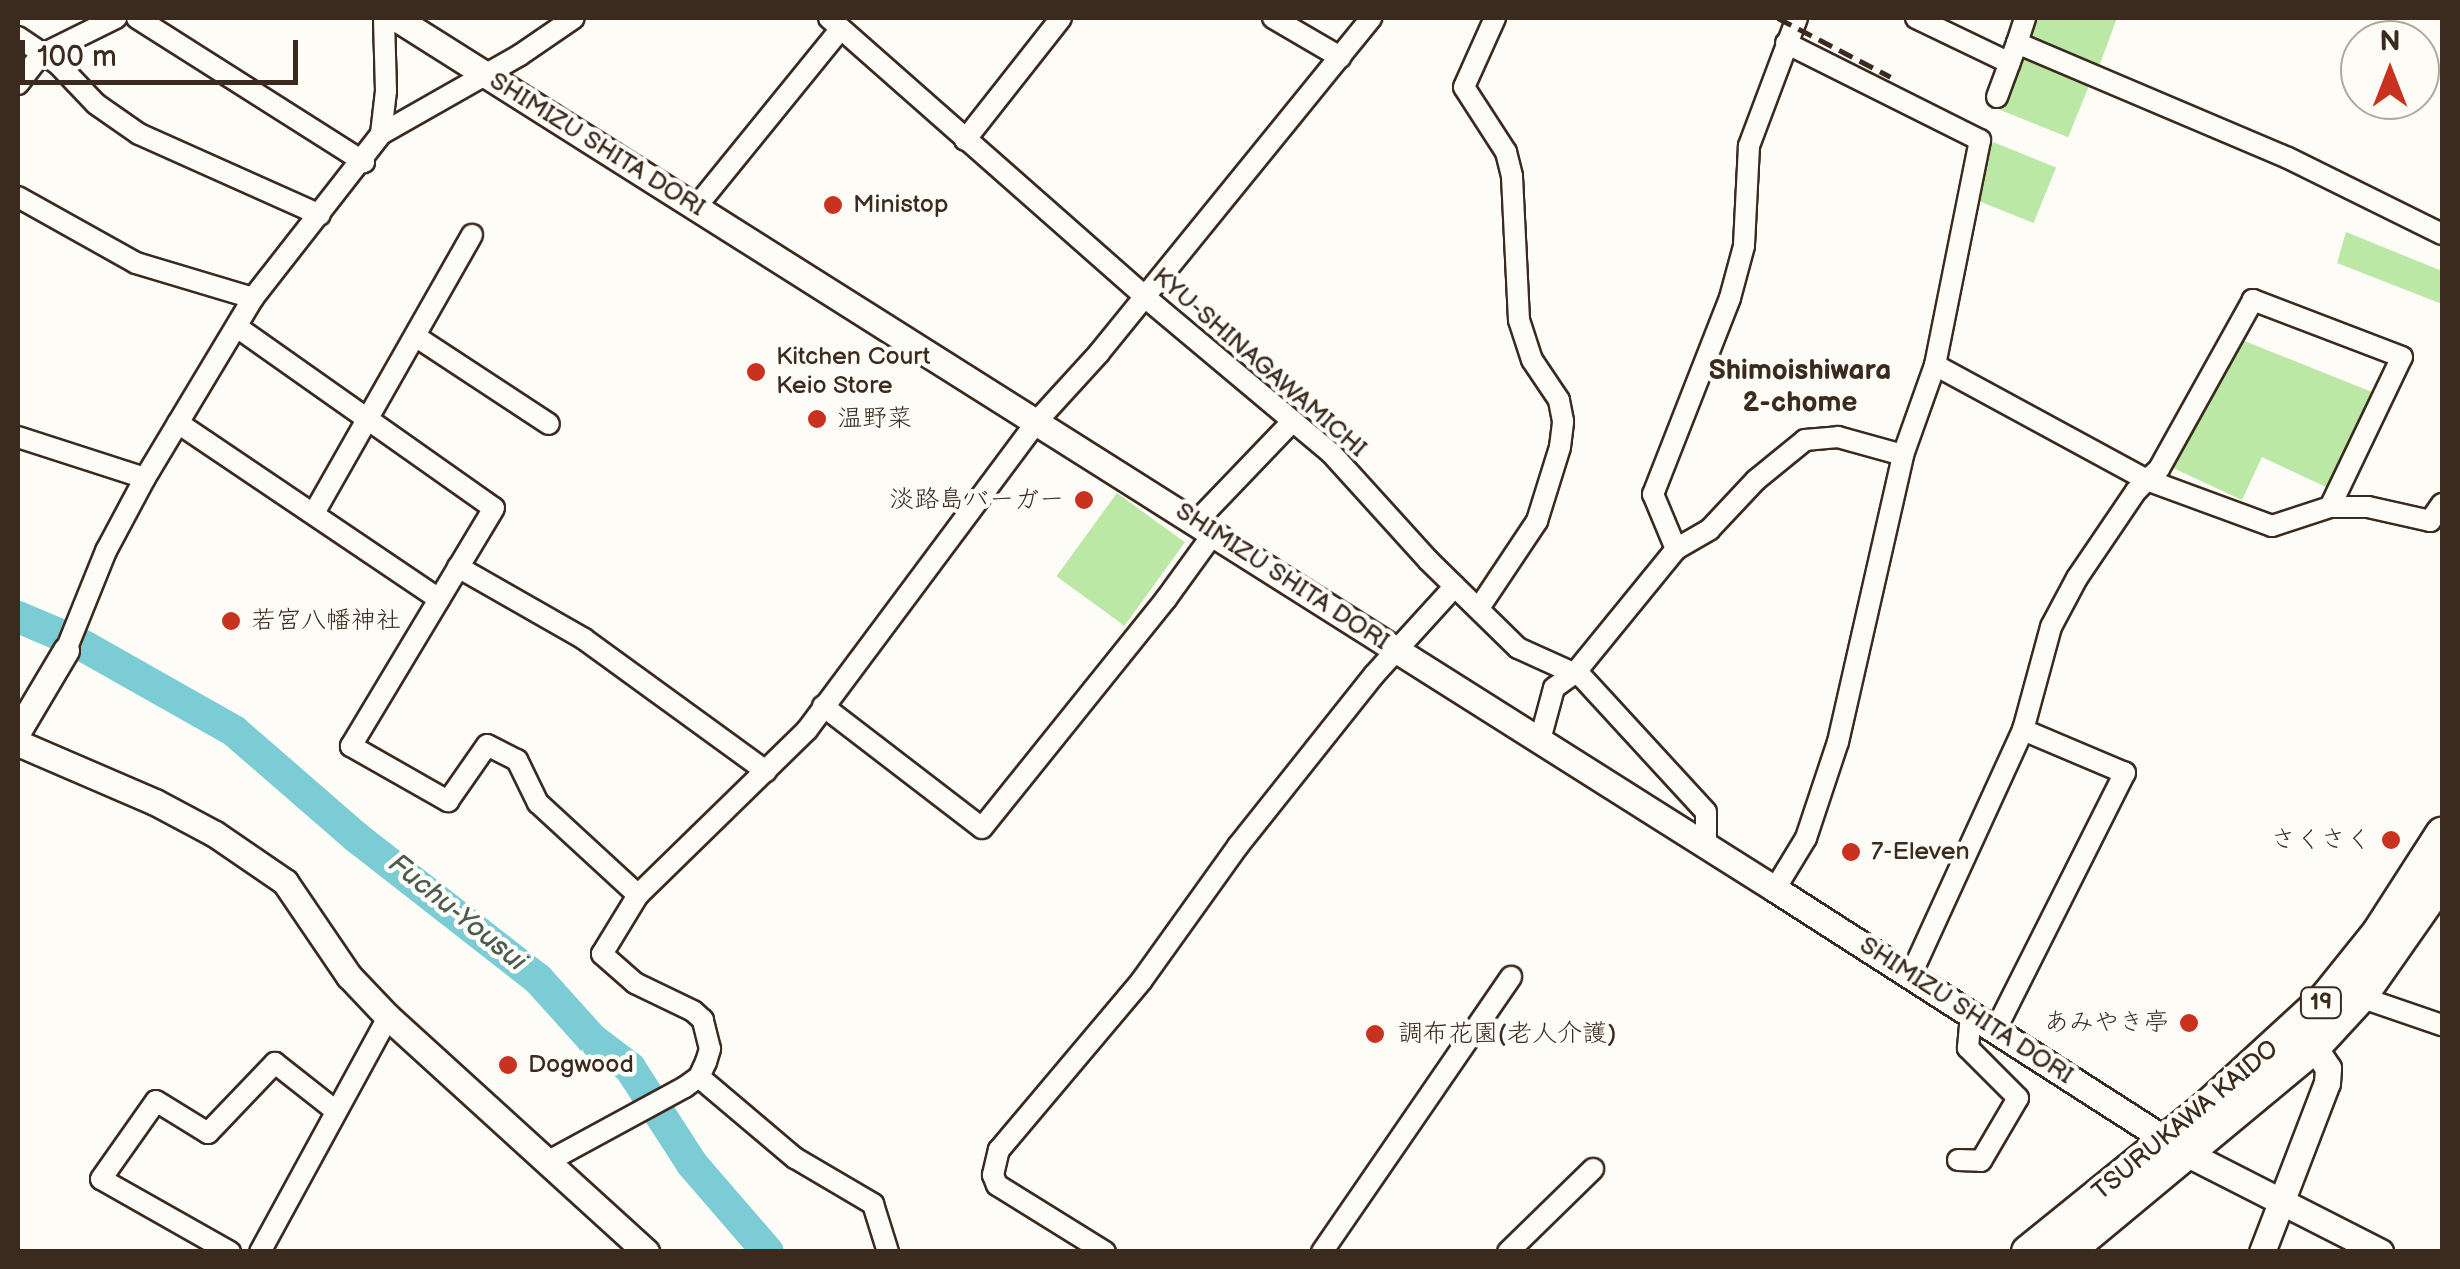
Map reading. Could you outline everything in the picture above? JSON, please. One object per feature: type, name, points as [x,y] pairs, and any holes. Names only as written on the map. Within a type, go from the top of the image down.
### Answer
[{"type":"main road","name":"19","points":[[2176,1147],[2326,998],[2396,909],[2442,834]]},
{"type":"main road","name":"TSURUKAWA KAIDO","points":[[2028,1252],[2314,1047],[2360,998],[2442,880]]},
{"type":"main road","name":"TSURUKAWA KAIDO","points":[[2067,1252],[2176,1147]]},
{"type":"street","points":[[18,84],[41,55],[116,18]]},
{"type":"street","points":[[138,18],[364,162]]},
{"type":"street","points":[[18,730],[66,650],[106,552],[144,478],[253,298],[364,162],[382,134],[386,92],[384,18]]},
{"type":"street","name":"SHIMIZU SHITA DORI","points":[[396,18],[1776,888],[2176,1147],[2380,1252]]},
{"type":"street","points":[[382,134],[487,75],[574,18]]},
{"type":"street","points":[[965,140],[1062,18]]},
{"type":"street","points":[[1273,18],[1340,58]]},
{"type":"street","points":[[547,1162],[699,1076],[710,1049],[703,1020],[694,1011],[635,983],[602,954],[638,895],[807,730],[1037,421],[1145,297],[1372,18]]},
{"type":"street","points":[[1478,608],[1537,521],[1560,447],[1563,421],[1559,400],[1532,360],[1519,320],[1512,176],[1506,152],[1464,86],[1495,18]]},
{"type":"street","points":[[1676,548],[1653,494],[1730,298],[1744,246],[1749,146],[1797,18]]},
{"type":"street","points":[[1916,18],[2288,158],[2442,234]]},
{"type":"street","points":[[1997,97],[2025,18]]},
{"type":"street","points":[[696,208],[834,21]]},
{"type":"street","name":"KYU-SHINAGAWAMICHI","points":[[834,21],[1145,297],[1332,454],[1518,648],[1575,672],[1706,812],[1706,846]]},
{"type":"street","points":[[18,37],[58,64],[96,104],[139,134],[320,215]]},
{"type":"street","points":[[1776,888],[1806,838],[1838,742],[1903,455],[1935,365],[1980,140],[1786,43]]},
{"type":"street","points":[[18,196],[136,263],[253,298]]},
{"type":"street","points":[[314,513],[472,234]]},
{"type":"street","points":[[1911,976],[2023,730],[2051,627],[2077,578],[2148,480],[2206,390],[2253,300],[2402,357],[2330,508]]},
{"type":"street","points":[[237,327],[494,508],[352,746],[448,801],[487,745],[498,750],[517,760],[538,803],[638,895]]},
{"type":"street","points":[[415,336],[549,424]]},
{"type":"street","points":[[1935,365],[2148,480],[2272,526],[2330,508],[2368,507],[2430,521],[2442,504]]},
{"type":"street","points":[[178,422],[439,599]]},
{"type":"street","points":[[823,706],[982,828],[1166,599],[1205,528],[1292,422]]},
{"type":"street","points":[[18,437],[144,478]]},
{"type":"street","points":[[1540,740],[1554,688],[1575,672],[1676,548],[1710,530],[1756,480],[1805,440],[1838,437],[1903,455]]},
{"type":"street","points":[[458,566],[584,640],[766,771]]},
{"type":"street","points":[[1105,1252],[998,1185],[993,1175],[999,1150],[1142,980],[1238,846],[1396,650],[1455,586]]},
{"type":"street","points":[[1996,1029],[2125,773],[2023,730]]},
{"type":"street","points":[[18,744],[155,802],[215,834],[285,882],[349,976],[388,1018],[646,1252]]},
{"type":"street","points":[[1322,1252],[1511,977]]},
{"type":"street","points":[[2360,998],[2442,1024]]},
{"type":"street","points":[[1958,1160],[1981,1160],[2018,1098],[1968,1048],[1971,1013]]},
{"type":"street","points":[[260,1252],[388,1018]]},
{"type":"street","points":[[2262,1252],[2329,1075],[2314,1047]]},
{"type":"street","points":[[230,1252],[101,1179],[156,1101],[208,1133],[275,1063],[336,1111]]},
{"type":"street","points":[[699,1076],[795,1158],[872,1204],[888,1252]]},
{"type":"street","points":[[1508,1252],[1592,1168]]},
{"type":"green space","points":[[2032,18],[2117,18],[2098,69],[2024,40]]},
{"type":"green space","points":[[2022,54],[2091,82],[2068,137],[2000,110]]},
{"type":"green space","points":[[1993,142],[2056,167],[2034,223],[1971,198]]},
{"type":"green space","points":[[2346,232],[2442,271],[2442,304],[2337,263]]},
{"type":"green space","points":[[2242,340],[2372,392],[2328,488],[2262,457],[2242,500],[2171,467]]},
{"type":"green space","points":[[1117,493],[1185,542],[1124,626],[1056,576]]},
{"type":"waterway","name":"Fuchu-Yousui","points":[[18,617],[58,634]]},
{"type":"waterway","name":"Fuchu-Yousui","points":[[82,645],[234,731],[356,837],[538,979],[592,1039],[630,1068],[692,1164],[768,1252]]},
{"type":"railway","points":[[1778,18],[1891,77]]},
{"type":"place","name":"Ministop","points":[[833,205]]},
{"type":"place","name":"Kitchen Court Keio Store","points":[[756,372]]},
{"type":"place","name":"温野菜","points":[[817,419]]},
{"type":"place","name":"淡路島バーガー","points":[[1084,500]]},
{"type":"place","name":"若宮八幡神社","points":[[231,621]]},
{"type":"place","name":"さくさく","points":[[2391,840]]},
{"type":"place","name":"7-Eleven","points":[[1851,852]]},
{"type":"place","name":"あみやき亭","points":[[2189,1023]]},
{"type":"place","name":"調布花園(老人介護)","points":[[1375,1034]]},
{"type":"place","name":"Dogwood","points":[[508,1065]]},
{"type":"district","name":"Shimoishiwara 2-chome","points":[[1800,387]]}]
